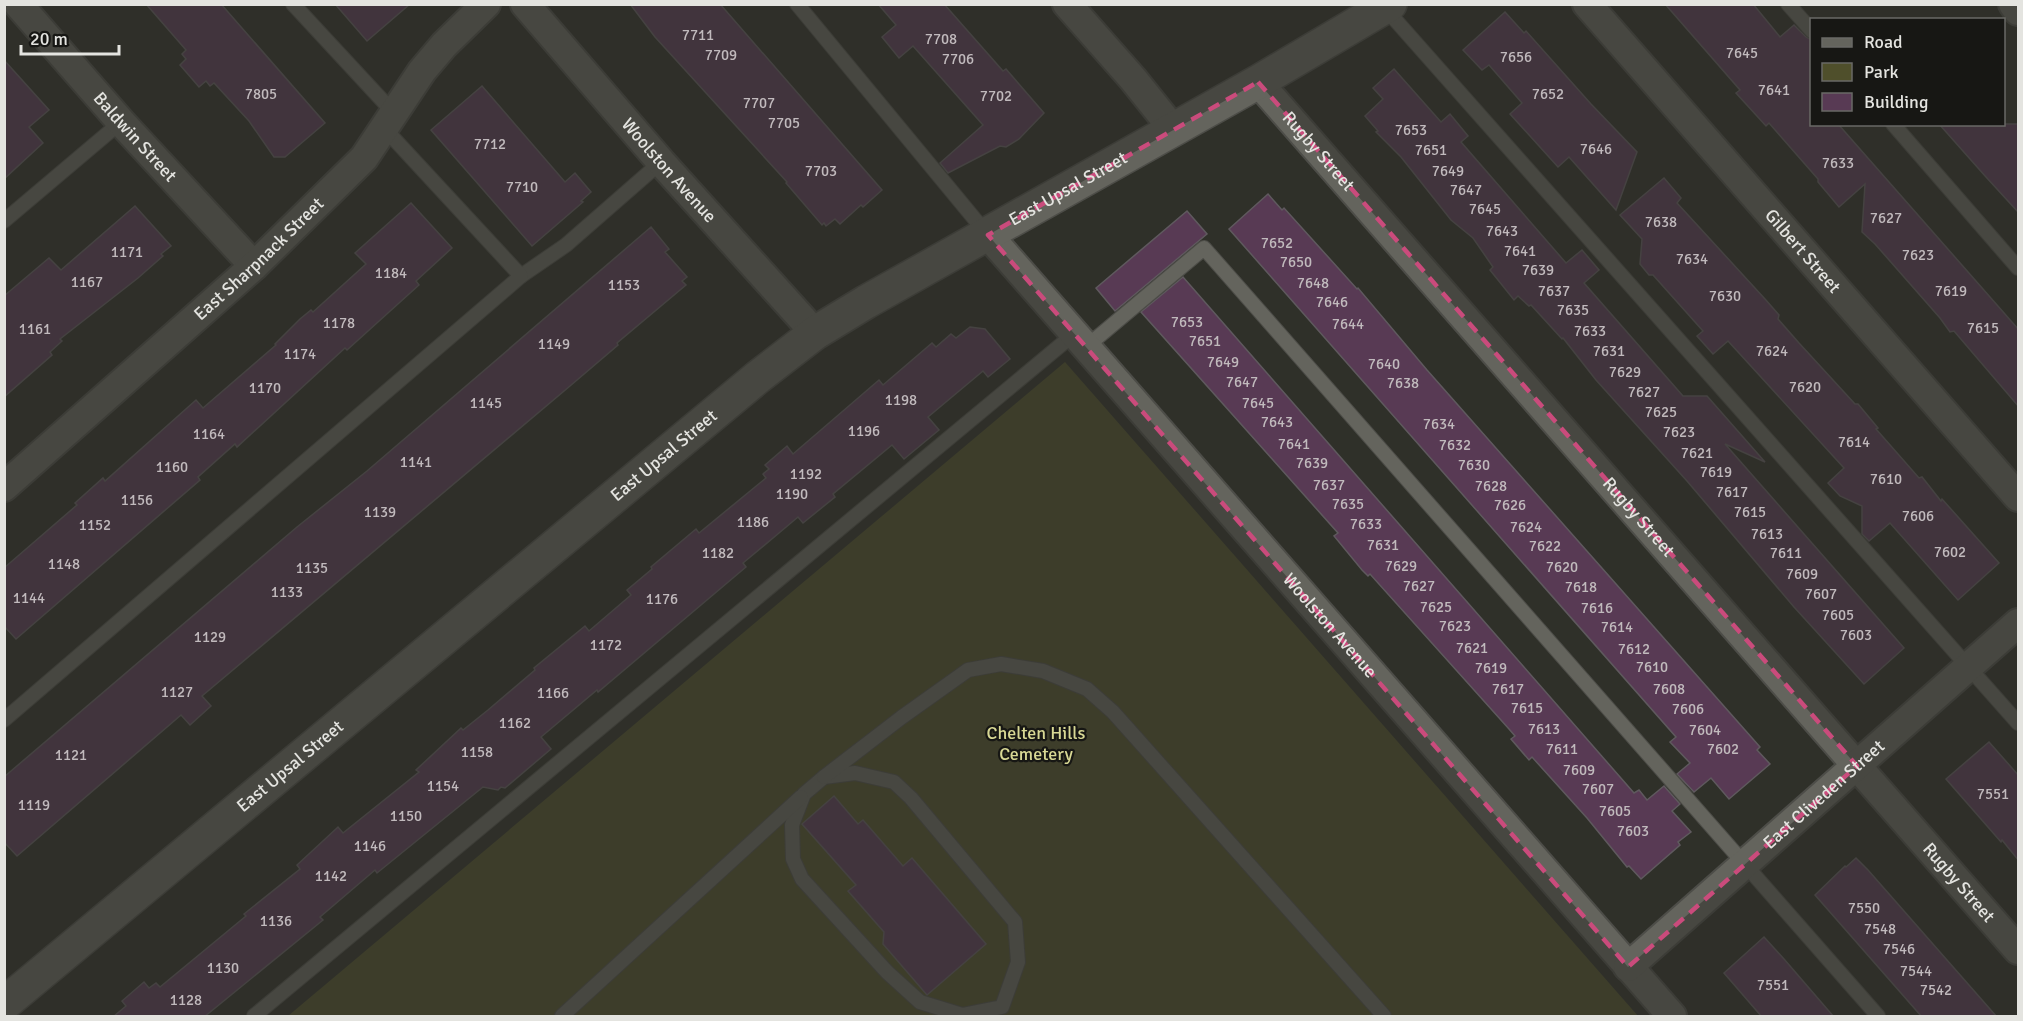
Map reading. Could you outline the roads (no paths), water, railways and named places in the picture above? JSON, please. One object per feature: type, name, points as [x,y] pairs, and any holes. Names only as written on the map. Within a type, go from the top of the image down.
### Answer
[{"type":"street","name":"Baldwin Street","points":[[18,4],[121,122],[254,266]]},
{"type":"street","name":"East Sharpnack Street","points":[[4,487],[254,266],[364,158],[422,71],[444,45],[486,4]]},
{"type":"street","name":"Woolston Avenue","points":[[525,4],[661,162],[815,333]]},
{"type":"street","points":[[1067,4],[1133,79],[1173,129]]},
{"type":"street","name":"Gilbert Street","points":[[1587,4],[2019,497]]},
{"type":"street","points":[[2013,4],[2019,11]]},
{"type":"street","name":"East Upsal Street","points":[[4,1004],[758,377],[815,333],[866,302],[1258,82],[1386,6]]},
{"type":"street","name":"Rugby Street","points":[[1258,82],[2019,950]]},
{"type":"street","name":"Woolston Avenue","points":[[988,235],[1672,1017]]},
{"type":"street","name":"East Cliveden Street","points":[[1628,967],[2019,623]]},
{"type":"lane","points":[[293,4],[521,276]]},
{"type":"lane","points":[[797,4],[988,235]]},
{"type":"lane","points":[[1788,4],[1810,29]]},
{"type":"lane","points":[[1386,6],[2019,723]]},
{"type":"lane","points":[[4,221],[121,122]]},
{"type":"lane","points":[[1895,126],[2019,268]]},
{"type":"lane","points":[[4,720],[521,276],[566,245],[661,162]]},
{"type":"lane","points":[[254,1017],[1080,341],[1204,248],[1878,1017]]},
{"type":"lane","points":[[562,1017],[824,777],[968,670],[1001,664],[1042,671],[1086,689],[1113,712],[1384,1017]]},
{"type":"lane","points":[[804,794],[792,825],[793,859],[802,879],[887,972],[920,1002],[962,1015],[1006,1012],[1017,962],[1015,922],[911,798],[894,782],[855,773],[824,777]]},
{"type":"park label","name":"Chelten Hills Cemetery","points":[[1036,743]]}]
